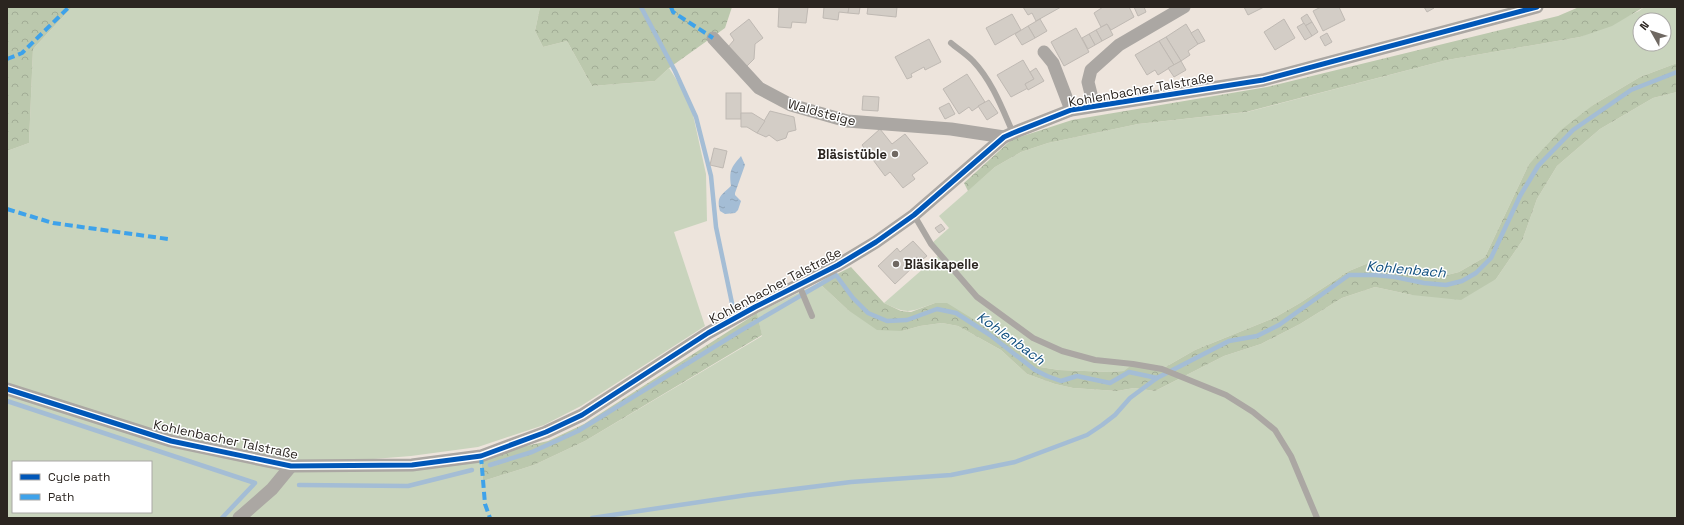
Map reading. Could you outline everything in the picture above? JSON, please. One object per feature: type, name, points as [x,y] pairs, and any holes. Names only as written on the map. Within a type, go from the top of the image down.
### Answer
[{"type":"street","points":[[1094,106],[1088,82],[1091,70],[1119,45],[1184,7]]},
{"type":"street","name":"Kohlenbacher Talstraße","points":[[7,389],[171,441],[291,466],[412,465],[481,456],[546,432],[582,415],[708,333],[755,307],[800,288],[870,246],[914,215],[1009,135],[1071,110],[1263,80],[1537,7]]},
{"type":"street","name":"Waldsteige","points":[[713,38],[759,88],[791,105],[847,121],[1009,135]]},
{"type":"street","points":[[1044,52],[1053,63],[1071,110]]},
{"type":"street","name":"Kohlenbacher Talstraße","points":[[239,518],[272,489],[291,466]]},
{"type":"lane","points":[[951,43],[972,60],[991,85],[1009,135]]},
{"type":"lane","points":[[914,215],[931,244],[978,297],[1033,338],[1062,351],[1095,360],[1162,369],[1226,395],[1253,412],[1275,430],[1291,456],[1317,518]]},
{"type":"lane","points":[[800,288],[812,316]]},
{"type":"green space","points":[[7,7],[72,7],[33,49],[29,143],[7,151]]},
{"type":"green space","points":[[72,7],[540,7],[535,31],[543,47],[567,41],[592,86],[655,81],[669,68],[690,101],[706,174],[707,221],[674,232],[705,326],[581,406],[544,425],[478,447],[411,456],[299,465],[481,456],[483,481],[534,465],[585,441],[762,336],[757,313],[819,283],[848,310],[902,331],[920,326],[942,323],[958,326],[1001,350],[1027,374],[1055,384],[1073,388],[1117,391],[1134,388],[1155,391],[1224,356],[1261,344],[1300,324],[1342,298],[1375,287],[1412,295],[1496,279],[1522,241],[1537,199],[1557,166],[1600,129],[1653,98],[1677,92],[1677,518],[7,518],[7,151],[29,143],[33,49]]},
{"type":"green space","points":[[540,7],[732,7],[725,28],[669,68],[655,81],[592,86],[567,41],[543,47],[535,31]]},
{"type":"green space","points":[[1579,7],[1644,7],[1636,12],[1632,12],[1632,14],[1612,26],[1580,37],[1447,60],[1246,112],[1138,124],[1048,143],[1021,152],[995,167],[968,191],[964,183],[1011,140],[1072,120],[1267,87],[1558,16]]},
{"type":"green space","points":[[1644,7],[1677,7],[1677,63],[1640,77],[1593,105],[1529,164],[1485,257],[1459,272],[1443,276],[1366,264],[1349,271],[1274,318],[1195,350],[1162,369],[1110,372],[1059,370],[1040,367],[1007,340],[935,303],[914,310],[904,311],[884,303],[940,254],[931,244],[949,228],[939,216],[995,167],[1021,152],[1048,143],[1138,124],[1247,112],[1447,60],[1580,37],[1632,14],[1632,52],[1672,52],[1672,12],[1637,12]]},
{"type":"green space","points":[[1677,63],[1677,92],[1653,98],[1600,129],[1557,166],[1537,199],[1522,241],[1496,279],[1461,300],[1412,295],[1375,287],[1342,298],[1300,324],[1261,344],[1224,356],[1155,391],[1134,388],[1117,391],[1073,388],[1055,384],[1027,374],[1001,350],[958,326],[942,323],[920,326],[902,331],[877,330],[848,310],[819,283],[851,267],[884,303],[901,311],[911,312],[935,303],[947,303],[1007,340],[1040,367],[1059,370],[1110,372],[1124,371],[1133,364],[1162,369],[1195,350],[1274,318],[1349,271],[1366,264],[1391,265],[1443,276],[1459,272],[1485,257],[1529,164],[1561,130],[1593,105],[1640,77]]},
{"type":"green space","points":[[757,313],[762,335],[585,441],[534,465],[483,481],[481,456],[548,441],[584,424]]},
{"type":"water","points":[[741,156],[745,165],[735,195],[741,201],[738,210],[735,213],[725,214],[720,211],[719,199],[731,186],[730,176],[732,170]]},
{"type":"building","points":[[779,7],[808,7],[806,23],[792,22],[791,28],[778,27]]},
{"type":"building","points":[[824,7],[849,7],[848,13],[839,12],[838,20],[823,18]]},
{"type":"building","points":[[849,7],[860,7],[859,14],[848,13]]},
{"type":"building","points":[[868,7],[897,7],[896,17],[867,14]]},
{"type":"building","points":[[1023,7],[1061,7],[1036,21],[1032,13],[1028,15]]},
{"type":"building","points":[[1103,7],[1129,7],[1134,17],[1111,30],[1107,24],[1101,27],[1094,13]]},
{"type":"building","points":[[1134,7],[1144,7],[1146,12],[1138,16]]},
{"type":"building","points":[[1244,7],[1264,7],[1248,15]]},
{"type":"building","points":[[1321,7],[1339,7],[1345,20],[1323,31],[1313,11]]},
{"type":"building","points":[[1424,7],[1433,7],[1434,8],[1427,12]]},
{"type":"building","points":[[1012,14],[1021,30],[995,45],[986,28]]},
{"type":"building","points":[[1307,14],[1312,22],[1305,26],[1301,18]]},
{"type":"building","points":[[749,19],[763,38],[755,44],[754,59],[747,66],[728,47],[734,40],[730,34]]},
{"type":"building","points":[[1040,19],[1047,31],[1035,38],[1028,26]]},
{"type":"building","points":[[1284,19],[1295,38],[1275,50],[1264,32]]},
{"type":"building","points":[[1312,22],[1318,32],[1312,36],[1305,26]]},
{"type":"building","points":[[1304,23],[1312,36],[1305,40],[1297,27]]},
{"type":"building","points":[[1107,24],[1113,35],[1102,41],[1096,30]]},
{"type":"building","points":[[1186,24],[1198,44],[1188,51],[1190,55],[1181,61],[1166,37]]},
{"type":"building","points":[[1028,26],[1035,38],[1022,45],[1015,34]]},
{"type":"building","points":[[1076,28],[1089,52],[1064,66],[1051,42]]},
{"type":"building","points":[[1198,29],[1205,41],[1198,44],[1191,33]]},
{"type":"building","points":[[1096,30],[1102,41],[1095,45],[1089,34]]},
{"type":"building","points":[[1327,33],[1332,42],[1325,46],[1320,37]]},
{"type":"building","points":[[1089,34],[1095,45],[1088,49],[1082,38]]},
{"type":"building","points":[[1166,37],[1181,61],[1174,65],[1159,41]]},
{"type":"building","points":[[929,39],[941,62],[925,70],[924,67],[911,74],[912,77],[907,79],[895,57]]},
{"type":"building","points":[[1159,41],[1174,65],[1158,75],[1155,70],[1147,75],[1135,55]]},
{"type":"building","points":[[1023,60],[1034,79],[1025,84],[1028,88],[1011,97],[997,75]]},
{"type":"building","points":[[1181,61],[1186,70],[1174,77],[1168,68]]},
{"type":"building","points":[[1036,68],[1044,81],[1028,90],[1025,84],[1034,79],[1030,72]]},
{"type":"building","points":[[967,74],[985,102],[972,111],[969,107],[959,114],[943,89]]},
{"type":"building","points":[[726,93],[741,93],[741,119],[726,119]]},
{"type":"building","points":[[863,96],[879,97],[878,111],[862,110]]},
{"type":"building","points":[[989,100],[998,113],[987,120],[978,106]]},
{"type":"building","points":[[949,103],[955,114],[945,119],[939,108]]},
{"type":"building","points":[[770,111],[794,117],[796,130],[788,132],[786,138],[777,141],[769,135],[766,137],[757,133]]},
{"type":"building","points":[[741,113],[752,113],[765,121],[757,133],[747,127],[741,127]]},
{"type":"building","name":"Bläsistüble","points":[[880,129],[892,144],[905,134],[928,163],[912,175],[915,179],[903,188],[890,172],[885,176],[862,145]]},
{"type":"building","points":[[714,148],[727,151],[723,168],[710,165]]},
{"type":"building","points":[[941,224],[945,229],[939,233],[935,228]]},
{"type":"building","name":"Bläsikapelle","points":[[913,241],[927,256],[920,261],[917,257],[911,262],[914,266],[895,284],[878,266],[897,248],[900,252]]},
{"type":"waterway","points":[[641,7],[675,71],[696,117],[711,176],[716,227],[733,308]]},
{"type":"waterway","name":"Kohlenbach","points":[[490,465],[532,452],[578,431],[740,331],[836,275],[853,298],[868,313],[887,321],[907,320],[937,309],[956,313],[990,335],[1035,370],[1047,376],[1061,381],[1077,376],[1110,383],[1129,372],[1157,378],[1229,341],[1257,336],[1279,325],[1349,275],[1376,275],[1446,285],[1462,281],[1476,273],[1491,258],[1520,196],[1538,166],[1573,130],[1631,90],[1677,72]]},
{"type":"waterway","points":[[592,518],[747,495],[851,482],[951,475],[1015,462],[1087,435],[1115,415],[1130,398],[1157,378]]},
{"type":"waterway","name":"Kohlenbach","points":[[7,401],[255,483],[222,518]]},
{"type":"waterway","name":"Kohlenbach","points":[[299,485],[408,486],[472,470]]},
{"type":"marked path","points":[[7,59],[22,53],[69,7]]},
{"type":"marked path","points":[[671,7],[673,12],[713,38]]},
{"type":"marked path","points":[[7,209],[53,223],[168,239]]},
{"type":"marked path","points":[[481,456],[485,504],[490,518]]},
{"type":"cycle path","points":[[7,389],[171,441],[291,466],[412,465],[481,456],[546,432],[582,415],[708,333],[755,307],[838,265],[876,242],[914,215],[1004,137],[1013,133],[1071,110],[1263,80],[1537,7]]},
{"type":"place","name":"Bläsistüble","points":[[895,154]]},
{"type":"place","name":"Bläsikapelle","points":[[896,264]]}]
